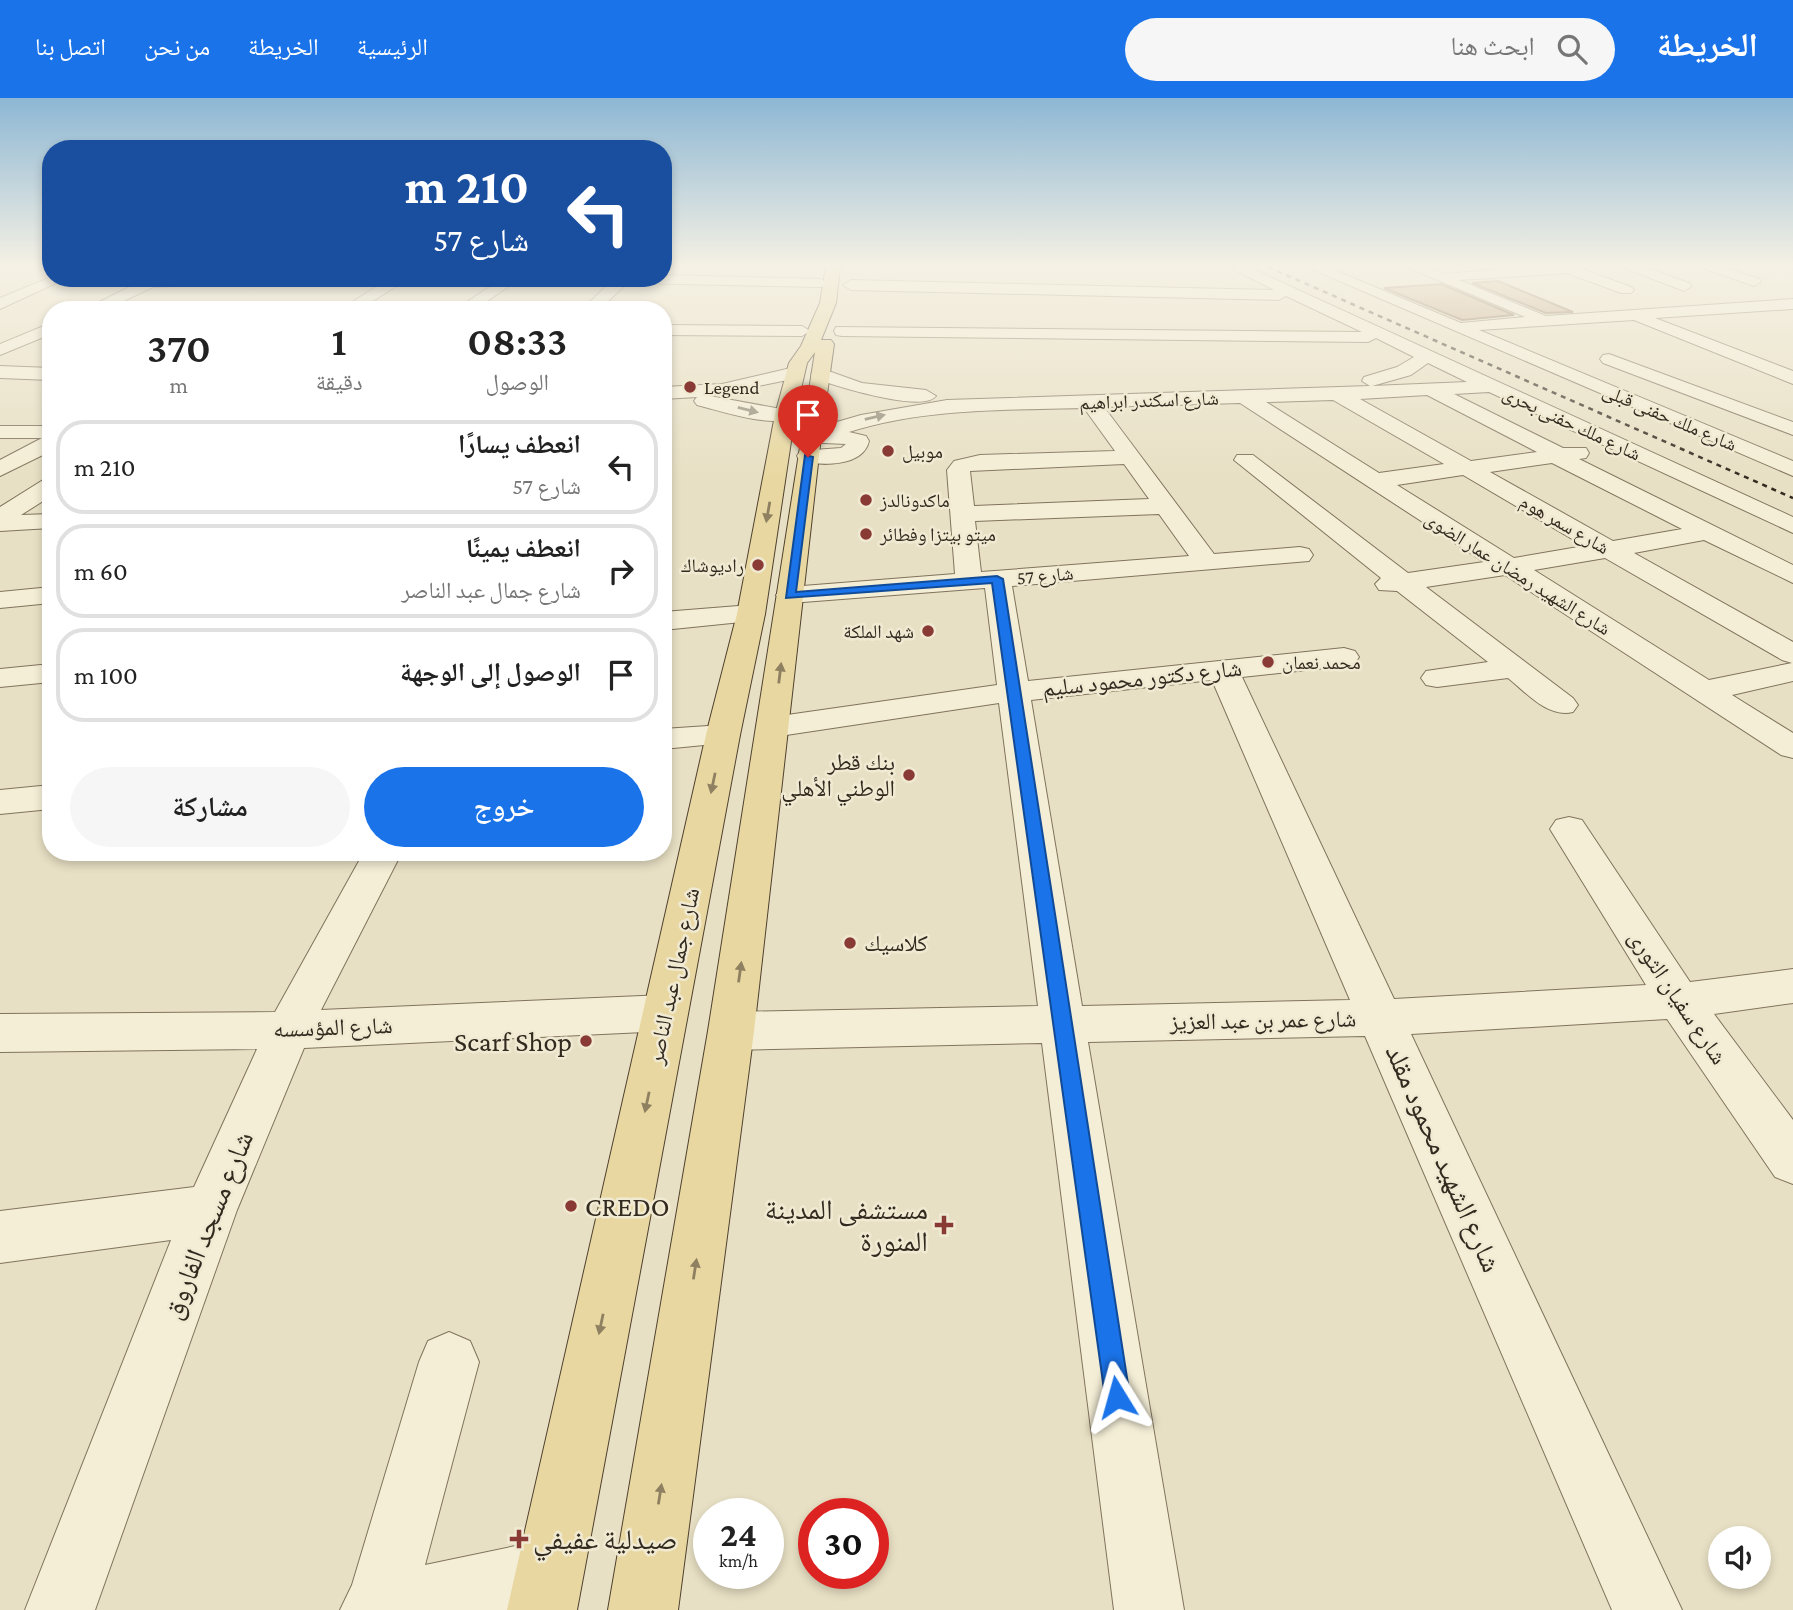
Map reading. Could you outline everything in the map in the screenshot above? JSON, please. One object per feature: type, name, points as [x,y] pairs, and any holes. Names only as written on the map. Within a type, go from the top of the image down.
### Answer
[{"type":"main road","name":"شارع جمال عبد الناصر","points":[[545,1591],[723,735],[751,614],[801,436],[823,338]]},
{"type":"main road","name":"شارع جمال عبد الناصر","points":[[643,1610],[732,1031],[774,727],[790,596],[801,436]]},
{"type":"street","points":[[2,364],[38,338]]},
{"type":"street","points":[[731,340],[769,338]]},
{"type":"street","points":[[672,393],[722,390],[818,338]]},
{"type":"street","name":"شارع اسكندر ابراهيم","points":[[826,338],[848,384],[885,392],[942,396],[1094,395],[1492,386]]},
{"type":"street","points":[[1274,338],[1294,342]]},
{"type":"street","name":"شارع ملك حفنى بحرى","points":[[1383,338],[1793,526]]},
{"type":"street","name":"شارع ملك حفنى قبلى","points":[[1481,338],[1793,468]]},
{"type":"street","points":[[1503,346],[1518,338]]},
{"type":"street","points":[[1695,338],[1790,382]]},
{"type":"street","points":[[1714,338],[1780,359]]},
{"type":"street","points":[[2,364],[42,348]]},
{"type":"street","points":[[1556,369],[1648,352]]},
{"type":"street","name":"شارع اسكندر ابراهيم","points":[[672,399],[707,401],[761,413],[801,436],[861,421],[947,406],[1244,397],[1346,391],[1404,371],[1426,357]]},
{"type":"street","points":[[1596,362],[1657,377],[1793,429]]},
{"type":"street","points":[[2,364],[42,366]]},
{"type":"street","points":[[2,364],[42,372]]},
{"type":"street","points":[[1657,377],[1693,371]]},
{"type":"street","points":[[1428,388],[1793,575]]},
{"type":"street","points":[[1706,396],[1738,389]]},
{"type":"street","name":"شارع سمر هوم","points":[[1346,391],[1467,468],[1793,654]]},
{"type":"street","name":"شارع الشهيد رمضان عمار الضوى","points":[[1244,397],[1793,748]]},
{"type":"street","points":[[1090,402],[1208,562]]},
{"type":"street","points":[[1718,437],[1793,429]]},
{"type":"street","points":[[0,432],[42,432]]},
{"type":"street","points":[[1271,435],[1298,432]]},
{"type":"street","points":[[1,469],[42,447]]},
{"type":"street","points":[[1373,481],[1626,448]]},
{"type":"street","points":[[1131,457],[969,463],[958,470],[963,514],[1012,692],[1149,1610]]},
{"type":"street","points":[[1245,460],[1562,705]]},
{"type":"street","points":[[0,518],[42,491]]},
{"type":"street","points":[[963,514],[1166,506]]},
{"type":"street","points":[[0,524],[42,522]]},
{"type":"street","points":[[1366,587],[1507,567],[1707,532]]},
{"type":"street","name":"شارع 57","points":[[790,596],[1300,555]]},
{"type":"street","points":[[0,600],[42,596]]},
{"type":"street","points":[[672,620],[751,614]]},
{"type":"street","name":"شارع دكتور محمود سليم","points":[[774,727],[1012,692],[1344,657]]},
{"type":"street","points":[[1437,678],[1514,668]]},
{"type":"street","name":"شارع الشهيد محمود مقلد","points":[[1223,669],[1647,1610]]},
{"type":"street","points":[[1704,691],[1793,672]]},
{"type":"street","points":[[0,678],[42,674]]},
{"type":"street","points":[[672,738],[723,735]]},
{"type":"street","points":[[0,802],[42,798]]},
{"type":"street","name":"شارع سفيان الثورى","points":[[1569,829],[1679,1001],[1793,1161]]},
{"type":"street","name":"شارع مسجد الفاروق","points":[[60,1610],[210,1210],[288,1030],[378,861]]},
{"type":"street","name":"شارع عمر بن عبد العزيز","points":[[732,1031],[1381,1018],[1679,1001],[1793,986]]},
{"type":"street","name":"شارع المؤسسه","points":[[0,1033],[288,1030],[665,1013]]},
{"type":"street","points":[[0,1237],[210,1210]]},
{"type":"street","points":[[449,1362],[377,1609],[545,1591]]},
{"type":"railway","points":[[1428,338],[1793,498]]},
{"type":"place","name":"Legend","points":[[690,387]]},
{"type":"place","name":"موبيل","points":[[888,451]]},
{"type":"place","name":"ماكدونالدز","points":[[866,500]]},
{"type":"place","name":"ميتو بيتزا وفطائر","points":[[866,534]]},
{"type":"place","name":"راديوشاك","points":[[758,565]]},
{"type":"place","name":"شهد الملكة","points":[[928,631]]},
{"type":"place","name":"محمد نعمان","points":[[1268,662]]},
{"type":"place","name":"بنك قطر الوطني الأهلي","points":[[909,775]]},
{"type":"place","name":"كلاسيك","points":[[850,943]]},
{"type":"place","name":"Scarf Shop","points":[[586,1041]]},
{"type":"place","name":"CREDO","points":[[571,1206]]},
{"type":"place","name":"مستشفى المدينة المنورة","points":[[944,1225]]},
{"type":"place","name":"صيدلية عفيفي","points":[[519,1539]]},
{"type":"route","points":[[808,457],[790,596],[997,579],[1117,1397]]}]
